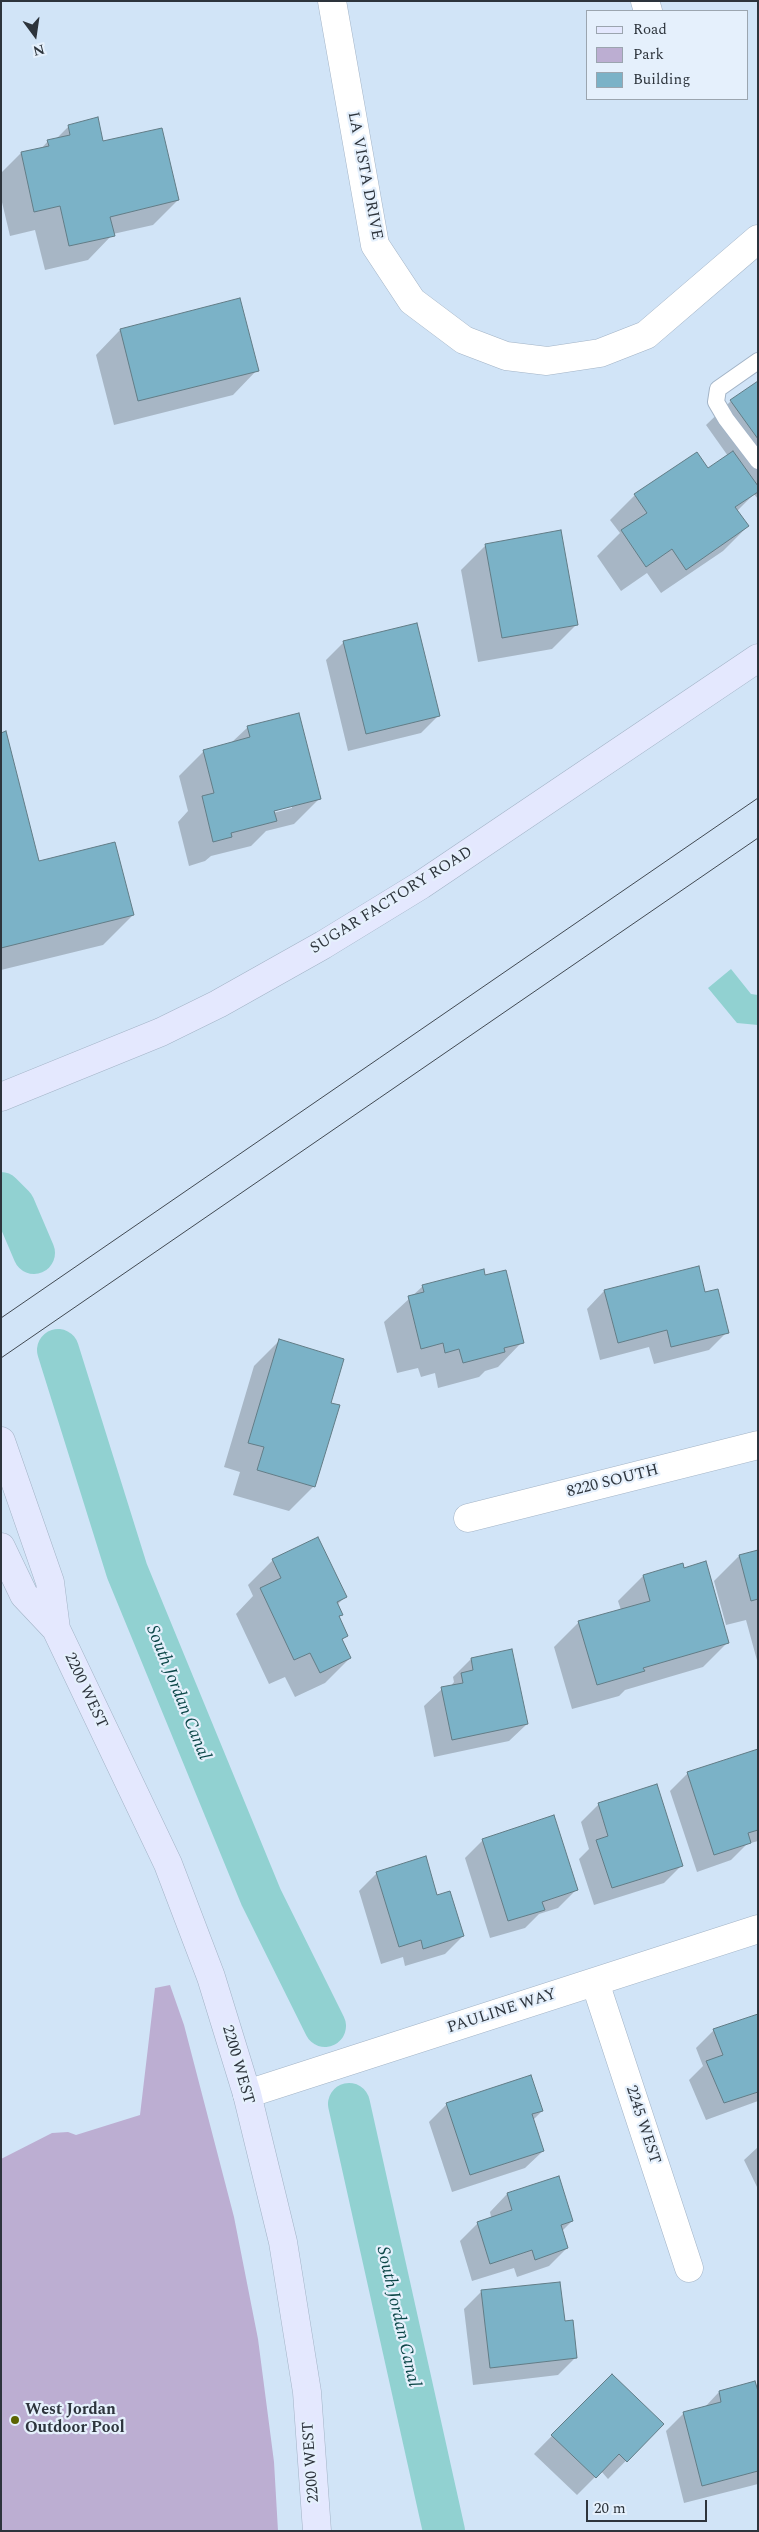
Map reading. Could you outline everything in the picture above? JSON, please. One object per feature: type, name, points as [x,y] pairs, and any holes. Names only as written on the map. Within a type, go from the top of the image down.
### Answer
[{"type":"street","name":"LA VISTA DRIVE","points":[[332,1],[375,245],[412,301],[464,340],[506,356],[547,361],[600,353],[646,335],[758,239]]},
{"type":"street","name":"SUGAR FACTORY ROAD","points":[[1,1097],[161,1032],[218,1004],[323,945],[421,885],[758,658]]},
{"type":"street","name":"2200 WEST","points":[[1,1441],[50,1582],[56,1629]]},
{"type":"street","name":"8220 SOUTH","points":[[468,1518],[758,1445]]},
{"type":"street","name":"2200 WEST","points":[[1,1547],[24,1595],[56,1629],[168,1864],[211,1977],[247,2094],[283,2242],[307,2392],[317,2531]]},
{"type":"street","name":"PAULINE WAY","points":[[247,2094],[758,1929]]},
{"type":"street","name":"2245 WEST","points":[[596,1982],[688,2268]]},
{"type":"lane","points":[[758,361],[718,389],[716,402],[726,419],[758,461]]},
{"type":"green space","points":[[170,1985],[184,2025],[234,2217],[258,2339],[274,2462],[278,2531],[1,2531],[1,2159],[52,2133],[68,2132],[76,2135],[140,2115],[155,1988]]},
{"type":"shaded area","points":[[731,969],[751,994],[758,995],[758,1025],[737,1023],[708,988]]},
{"type":"building","points":[[98,117],[103,141],[162,128],[179,200],[110,217],[115,236],[69,246],[60,206],[34,212],[21,152],[49,146],[47,140],[70,135],[68,125]]},
{"type":"building","points":[[240,298],[259,371],[138,401],[120,329]]},
{"type":"building","points":[[758,381],[758,439],[730,400]]},
{"type":"building","points":[[733,451],[758,486],[758,492],[735,507],[749,526],[686,570],[672,549],[646,567],[621,530],[647,513],[634,494],[697,452],[708,468]]},
{"type":"building","points":[[561,530],[578,625],[502,638],[485,544]]},
{"type":"building","points":[[417,623],[440,716],[366,734],[343,641]]},
{"type":"building","points":[[299,713],[321,799],[274,811],[277,821],[231,833],[232,837],[213,842],[202,796],[214,793],[203,750],[250,737],[247,726]]},
{"type":"building","points":[[6,731],[39,861],[115,842],[134,915],[1,948],[1,733]]},
{"type":"building","points":[[699,1266],[705,1292],[718,1289],[729,1333],[671,1347],[667,1330],[618,1343],[604,1290]]},
{"type":"building","points":[[484,1269],[485,1275],[506,1270],[524,1343],[504,1348],[505,1352],[463,1363],[459,1349],[445,1353],[443,1343],[421,1349],[408,1296],[424,1292],[422,1285]]},
{"type":"building","points":[[279,1339],[344,1359],[331,1403],[340,1405],[315,1487],[257,1470],[264,1447],[248,1443]]},
{"type":"building","points":[[318,1537],[347,1597],[337,1602],[343,1615],[339,1616],[348,1636],[342,1639],[351,1658],[320,1673],[310,1653],[294,1660],[260,1588],[281,1578],[272,1559]]},
{"type":"building","points":[[758,1550],[758,1599],[751,1601],[739,1555]]},
{"type":"building","points":[[706,1561],[729,1643],[643,1668],[645,1671],[597,1685],[578,1621],[650,1601],[643,1575],[683,1563],[684,1568]]},
{"type":"building","points":[[512,1649],[528,1724],[452,1740],[441,1687],[463,1683],[461,1673],[473,1670],[471,1658]]},
{"type":"building","points":[[758,1749],[758,1830],[748,1833],[751,1843],[714,1855],[687,1772]]},
{"type":"building","points":[[657,1784],[683,1866],[612,1888],[596,1840],[608,1836],[598,1803]]},
{"type":"building","points":[[554,1815],[578,1890],[542,1902],[545,1910],[508,1921],[482,1839]]},
{"type":"building","points":[[426,1856],[437,1895],[450,1891],[464,1936],[423,1949],[421,1940],[399,1947],[376,1872]]},
{"type":"building","points":[[758,2014],[758,2092],[724,2103],[706,2061],[723,2055],[713,2029]]},
{"type":"building","points":[[531,2075],[543,2111],[532,2114],[544,2151],[470,2175],[446,2103]]},
{"type":"building","points":[[559,2176],[573,2221],[561,2225],[568,2248],[535,2260],[532,2250],[490,2264],[477,2222],[512,2210],[507,2193]]},
{"type":"building","points":[[560,2282],[565,2321],[573,2320],[577,2358],[490,2368],[481,2290]]},
{"type":"building","points":[[612,2374],[664,2424],[627,2462],[619,2454],[596,2478],[551,2435]]},
{"type":"building","points":[[755,2381],[758,2391],[758,2471],[702,2486],[683,2412],[721,2402],[719,2391]]},
{"type":"waterway","name":"South Jordan Canal","points":[[1,1193],[14,1206],[34,1253]]},
{"type":"waterway","name":"South Jordan Canal","points":[[58,1350],[127,1571],[261,1897],[325,2026]]},
{"type":"waterway","name":"South Jordan Canal","points":[[349,2104],[444,2531]]},
{"type":"tram line","points":[[1,1318],[758,798]]},
{"type":"tram line","points":[[1,1358],[758,838]]},
{"type":"place","name":"West Jordan Outdoor Pool","points":[[15,2420]]}]
